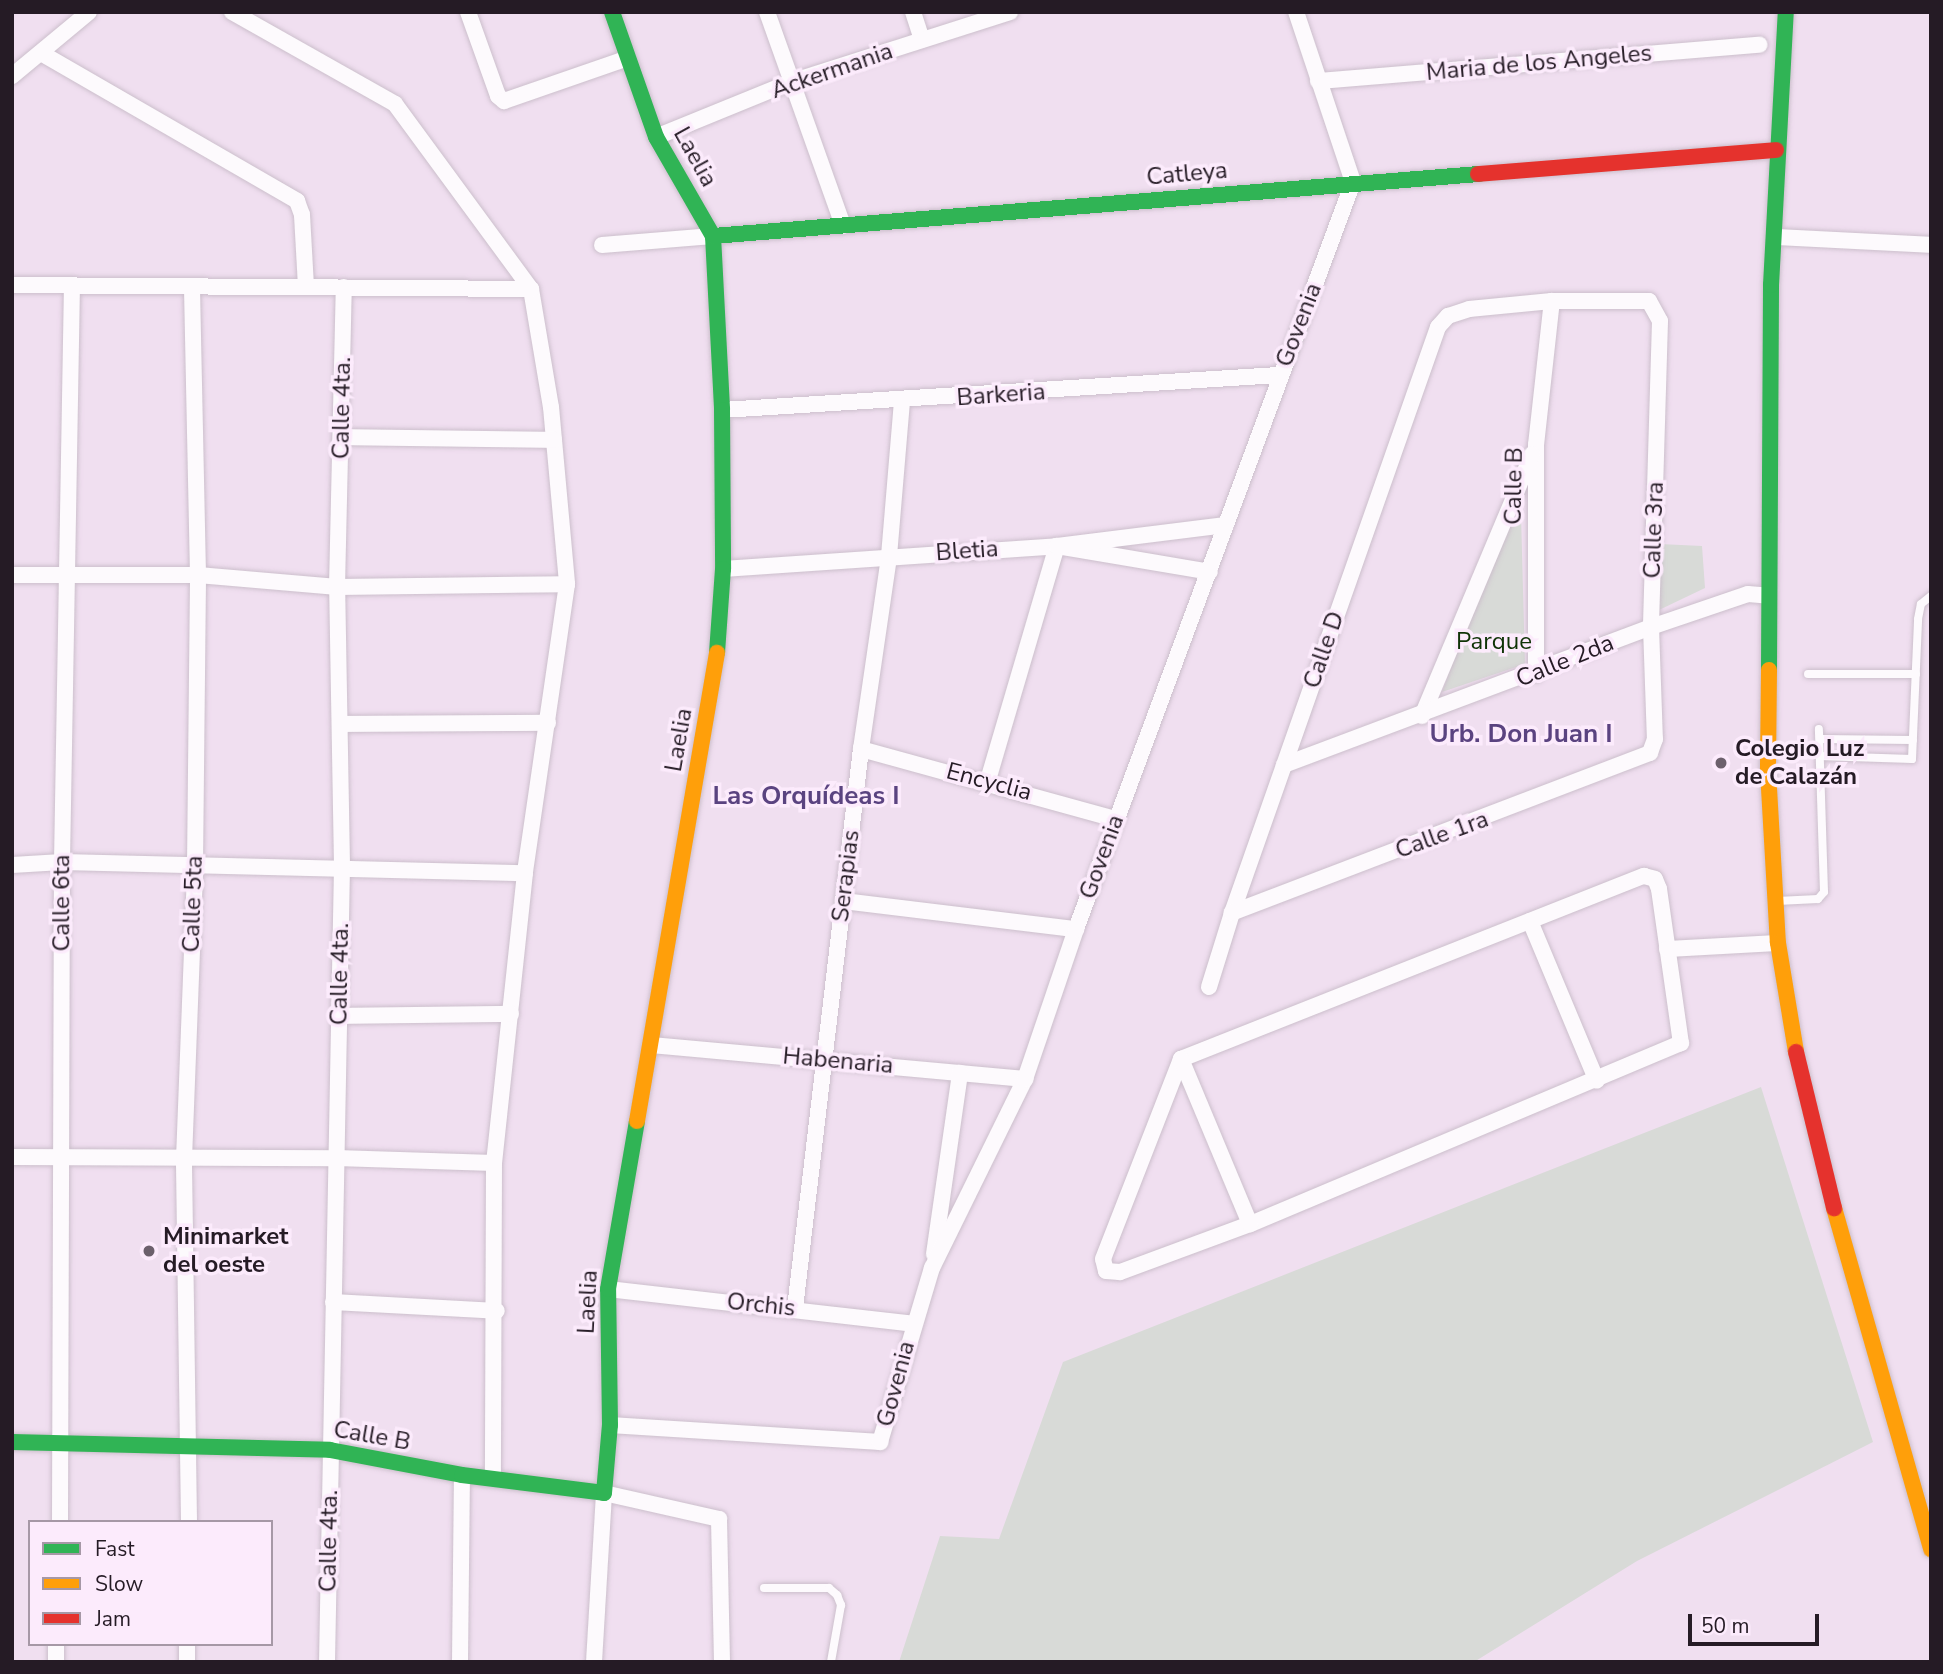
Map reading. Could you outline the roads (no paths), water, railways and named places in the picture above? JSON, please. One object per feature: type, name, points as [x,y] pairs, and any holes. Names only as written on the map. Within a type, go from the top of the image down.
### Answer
[{"type":"street","points":[[12,76],[89,12]]},
{"type":"street","points":[[233,12],[395,104],[531,289],[554,440],[567,584],[525,873],[494,1163],[497,1311],[493,1478]]},
{"type":"street","points":[[468,12],[498,96],[504,100],[628,58]]},
{"type":"street","name":"Laelia","points":[[604,1493],[610,1425],[608,1289],[718,648],[723,569],[722,410],[713,236],[656,137],[612,12]]},
{"type":"street","points":[[766,12],[843,226]]},
{"type":"street","points":[[913,12],[922,40]]},
{"type":"street","name":"Ackermania","points":[[656,137],[791,82],[1010,12]]},
{"type":"street","points":[[1296,12],[1353,182]]},
{"type":"street","points":[[1786,12],[1776,150],[1775,237],[1771,285],[1768,771],[1774,901],[1778,943],[1811,1123],[1931,1549]]},
{"type":"street","name":"Maria de los Angeles","points":[[1318,81],[1760,45]]},
{"type":"street","points":[[41,53],[297,201],[302,215],[306,287]]},
{"type":"street","name":"Catleya","points":[[602,245],[1353,182],[1776,150]]},
{"type":"street","name":"Govenia","points":[[610,1425],[880,1442],[913,1324],[932,1268],[1025,1079],[1116,819],[1353,182]]},
{"type":"street","points":[[1775,237],[1931,245]]},
{"type":"street","points":[[12,285],[531,289]]},
{"type":"street","name":"Calle 6ta","points":[[60,1520],[62,862],[72,285]]},
{"type":"street","name":"Calle 5ta","points":[[189,1520],[191,1447],[184,1159],[195,866],[198,575],[192,286]]},
{"type":"street","name":"Calle 4ta.","points":[[327,1662],[342,866],[337,587],[344,287]]},
{"type":"street","name":"Calle 3ra","points":[[1552,300],[1640,299],[1655,306],[1660,321],[1651,627],[1655,739],[1650,753]]},
{"type":"street","name":"Calle D","points":[[1209,987],[1232,913],[1431,343],[1448,316],[1469,309],[1552,300]]},
{"type":"street","name":"Calle B","points":[[1536,674],[1536,445],[1552,300]]},
{"type":"street","name":"Barkeria","points":[[722,410],[902,402],[1279,375]]},
{"type":"street","name":"Serapias","points":[[795,1308],[861,749],[889,556],[902,402]]},
{"type":"street","points":[[341,437],[554,440]]},
{"type":"street","points":[[1422,716],[1536,445]]},
{"type":"street","points":[[989,780],[1057,546],[1226,525]]},
{"type":"street","name":"Bletia","points":[[723,569],[1057,546],[1210,572]]},
{"type":"street","points":[[12,575],[198,575],[337,587],[567,584]]},
{"type":"street","name":"Calle 2da","points":[[1284,765],[1536,674],[1651,627],[1748,594],[1769,596]]},
{"type":"street","points":[[340,724],[548,723]]},
{"type":"street","name":"Encyclia","points":[[861,749],[989,780],[1116,819]]},
{"type":"street","name":"Calle 1ra","points":[[1232,913],[1650,753]]},
{"type":"street","points":[[12,865],[62,862],[342,866],[525,873]]},
{"type":"street","points":[[1644,876],[1655,879],[1659,889],[1681,1043],[1597,1081],[1250,1224],[1120,1272],[1105,1271],[1103,1259],[1181,1059],[1530,921],[1644,876]]},
{"type":"street","points":[[843,901],[1076,929]]},
{"type":"street","points":[[1530,921],[1597,1081]]},
{"type":"street","points":[[1667,950],[1778,943]]},
{"type":"street","points":[[339,1016],[511,1014]]},
{"type":"street","name":"Habenaria","points":[[651,1045],[1025,1079]]},
{"type":"street","points":[[1181,1059],[1250,1224]]},
{"type":"street","points":[[932,1268],[960,1073]]},
{"type":"street","points":[[12,1157],[336,1158],[494,1163]]},
{"type":"street","name":"Orchis","points":[[608,1289],[795,1308],[913,1324]]},
{"type":"street","points":[[333,1302],[497,1311]]},
{"type":"street","name":"Calle B","points":[[12,1442],[330,1450],[462,1475],[604,1493],[719,1519],[722,1662]]},
{"type":"street","points":[[460,1662],[462,1475]]},
{"type":"street","points":[[594,1662],[604,1493]]},
{"type":"lane","points":[[1820,756],[1912,759],[1917,619],[1921,604],[1931,596]]},
{"type":"lane","points":[[1808,674],[1916,674]]},
{"type":"lane","points":[[1774,901],[1818,899],[1825,892],[1819,729]]},
{"type":"lane","points":[[1820,739],[1913,740]]},
{"type":"lane","points":[[764,1588],[829,1588],[837,1595],[841,1605],[831,1662]]},
{"type":"place","name":"Colegio Luz de Calazán","points":[[1721,763]]},
{"type":"place","name":"Minimarket del oeste","points":[[149,1251]]},
{"type":"district","name":"Urb. Don Juan I","points":[[1521,734]]},
{"type":"district","name":"Las Orquídeas I","points":[[806,796]]},
{"type":"park label","name":"Parque","points":[[1494,642]]}]
